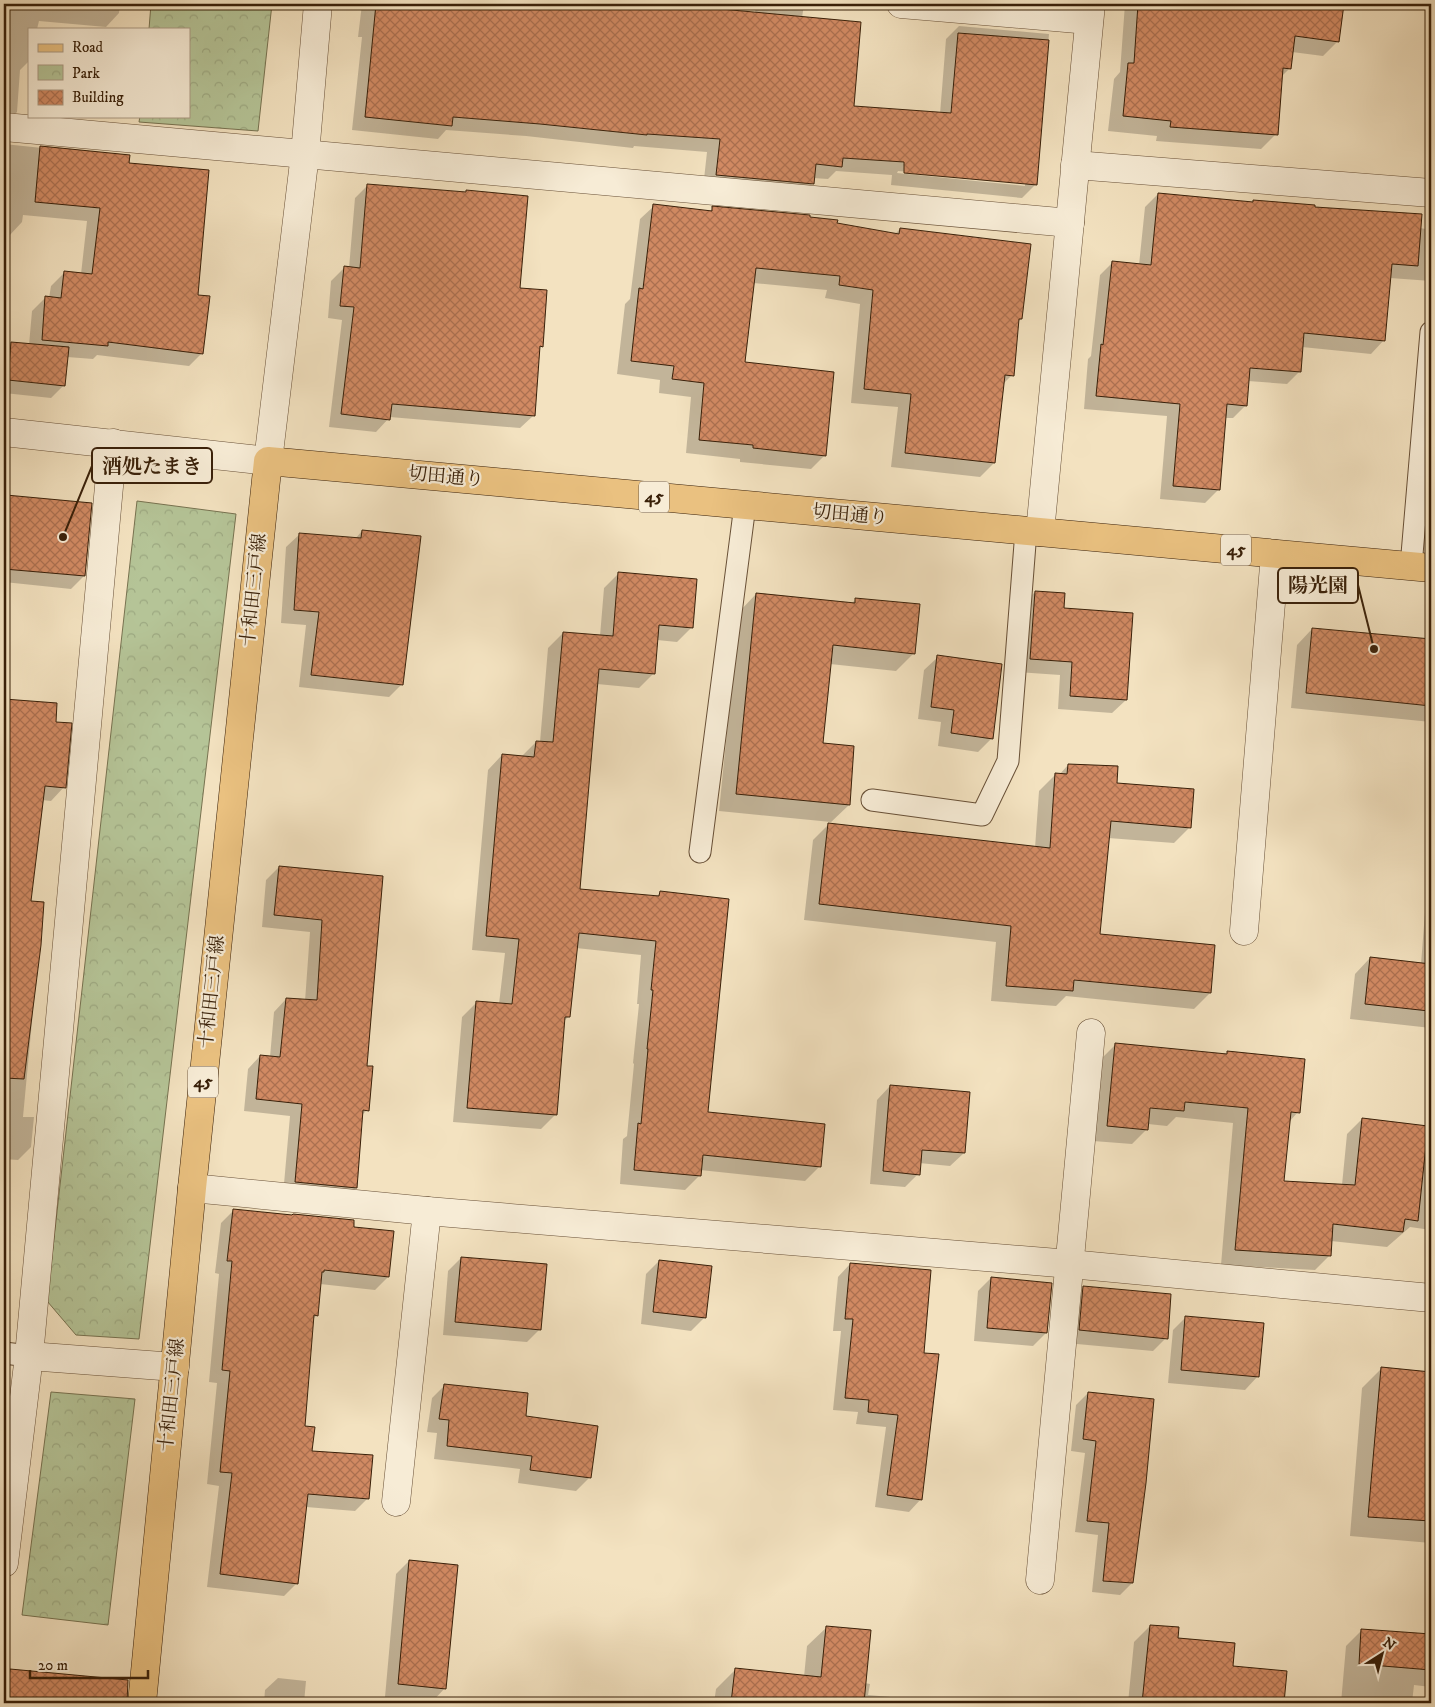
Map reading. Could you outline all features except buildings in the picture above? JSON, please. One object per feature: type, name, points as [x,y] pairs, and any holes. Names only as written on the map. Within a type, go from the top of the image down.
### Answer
[{"type":"main road","name":"切田通り","points":[[268,461],[1421,567]]},
{"type":"main road","name":"十和田三戸線","points":[[142,1703],[192,1188],[268,461]]},
{"type":"street","points":[[4,432],[268,461],[305,154],[318,4]]},
{"type":"street","points":[[901,4],[1090,12],[1070,223],[1033,531]]},
{"type":"street","points":[[4,127],[1070,223]]},
{"type":"street","points":[[1075,165],[1431,193]]},
{"type":"street","points":[[4,1563],[16,1354],[114,443]]},
{"type":"street","points":[[1244,931],[1275,554]]},
{"type":"street","points":[[1040,1580],[1091,1033]]},
{"type":"street","points":[[192,1188],[427,1211],[1070,1264],[1431,1298]]},
{"type":"street","points":[[396,1502],[427,1211]]},
{"type":"street","points":[[16,1354],[175,1367]]},
{"type":"lane","points":[[1421,567],[1431,332]]},
{"type":"lane","points":[[700,852],[744,505]]},
{"type":"lane","points":[[872,800],[982,815],[1008,762],[1033,531]]},
{"type":"green space","points":[[151,4],[272,4],[258,131],[139,122],[140,118],[190,118],[190,28],[149,28]]},
{"type":"green space","points":[[137,501],[236,514],[139,1339],[76,1335],[47,1301]]},
{"type":"green space","points":[[51,1392],[135,1399],[108,1625],[22,1615]]},
{"type":"place","name":"酒処たまき","points":[[63,537]]},
{"type":"place","name":"陽光園","points":[[1374,649]]}]
